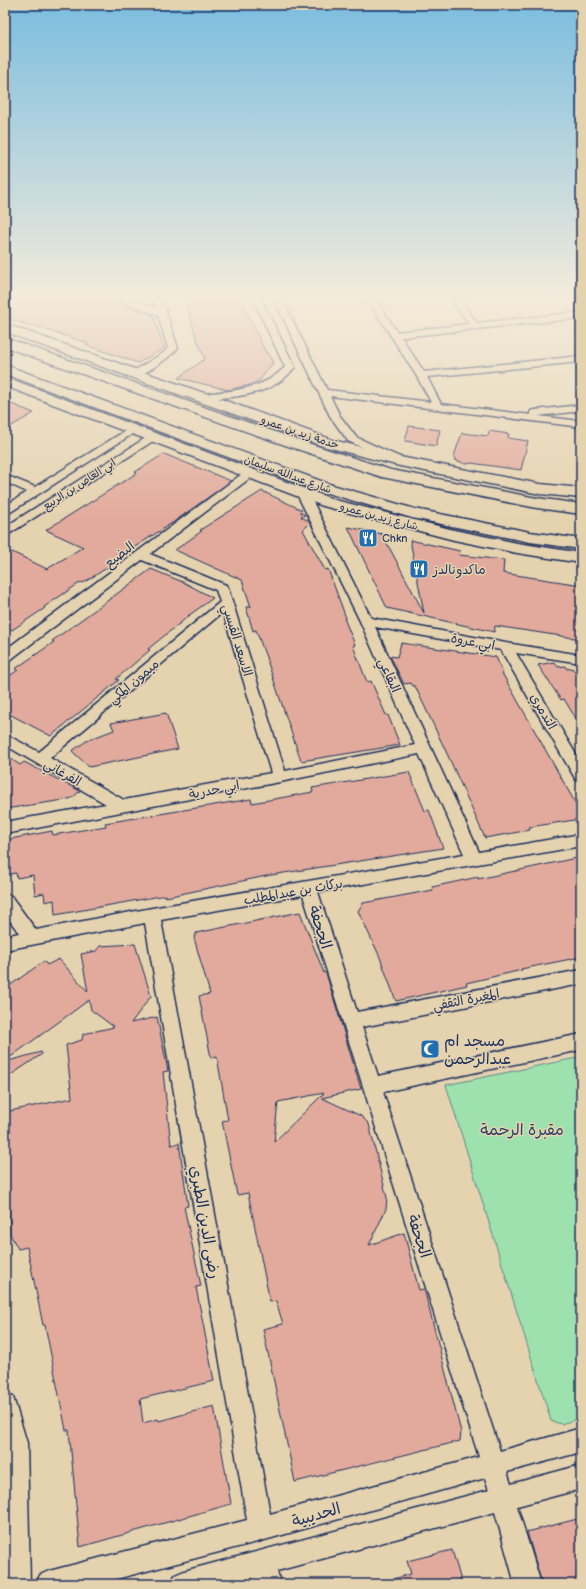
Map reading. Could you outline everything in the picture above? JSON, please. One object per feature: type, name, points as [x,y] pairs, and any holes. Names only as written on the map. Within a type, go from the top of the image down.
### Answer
[{"type":"main road","name":"شارع عبدالله سليمان","points":[[11,371],[323,487],[412,514],[529,543],[581,544]]},
{"type":"main road","points":[[88,371],[296,444],[388,474],[539,496],[581,509]]},
{"type":"main road","name":"خدمة زيد بن عمرو","points":[[127,371],[328,443],[539,496],[581,493]]},
{"type":"main road","name":"شارع زيد بن عمرو","points":[[5,381],[152,437],[375,517],[496,544],[529,543],[581,558]]},
{"type":"street","points":[[135,374],[140,371]]},
{"type":"street","points":[[202,397],[241,394],[266,386],[283,376],[287,371]]},
{"type":"street","points":[[313,371],[335,416],[352,438],[400,461]]},
{"type":"street","points":[[418,371],[437,405]]},
{"type":"street","points":[[421,375],[459,371]]},
{"type":"street","points":[[323,392],[581,424]]},
{"type":"street","points":[[512,415],[581,408]]},
{"type":"street","name":"ابي العاص بن الربيع","points":[[5,511],[133,429]]},
{"type":"street","name":"ابي العاص بن الربيع","points":[[5,532],[152,437]]},
{"type":"street","name":"البضيع","points":[[5,657],[250,473]]},
{"type":"street","points":[[5,478],[35,491]]},
{"type":"street","name":"البقاعي","points":[[302,492],[366,621],[474,859]]},
{"type":"street","name":"الاسعد القيسي","points":[[141,555],[222,588],[280,776]]},
{"type":"street","name":"ميمون المكي","points":[[40,759],[226,603]]},
{"type":"street","name":"ابي عروة","points":[[366,621],[506,647],[581,658]]},
{"type":"street","name":"التدمري","points":[[506,647],[581,776]]},
{"type":"street","name":"الفرغاني","points":[[5,739],[122,806]]},
{"type":"street","name":"ابي حدرية","points":[[5,828],[423,748]]},
{"type":"street","name":"بركات بن عبدالمطلب","points":[[5,943],[152,915],[309,889],[581,840]]},
{"type":"street","name":"الجحفة","points":[[309,889],[493,1464],[528,1584]]},
{"type":"street","points":[[5,901],[32,938]]},
{"type":"street","name":"رضى الدين الطبري","points":[[152,915],[261,1529]]},
{"type":"street","name":"المغيرة الثقفي","points":[[351,1021],[581,977]]},
{"type":"street","points":[[372,1086],[581,1042]]},
{"type":"street","points":[[5,1405],[15,1443],[17,1584]]},
{"type":"street","name":"الحديبية","points":[[49,1584],[261,1529],[581,1440]]},
{"type":"street","points":[[184,1584],[265,1573],[502,1498],[581,1477]]},
{"type":"green space","name":"مقبرة الرحمة","points":[[581,1057],[581,1418],[561,1424],[551,1421],[446,1085]]},
{"type":"building","points":[[188,371],[267,371],[259,381],[247,386],[229,390],[178,378]]},
{"type":"building","points":[[5,402],[14,405],[34,413],[5,430]]},
{"type":"building","points":[[409,426],[440,430],[436,446],[405,441]]},
{"type":"building","points":[[489,431],[509,434],[508,438],[528,441],[521,470],[471,463],[466,464],[455,460],[454,456],[462,433],[488,436]]},
{"type":"building","points":[[164,454],[231,481],[175,521],[110,563],[113,564],[83,583],[81,582],[12,630],[5,626],[5,556],[12,552],[47,569],[83,547],[46,530],[137,473],[135,472]]},
{"type":"building","points":[[262,491],[302,510],[300,512],[305,515],[301,517],[309,521],[310,523],[303,530],[325,570],[328,569],[346,618],[344,618],[355,645],[353,646],[367,682],[371,681],[386,715],[388,715],[400,745],[301,761],[256,630],[253,631],[246,607],[251,607],[242,580],[175,550],[202,531],[200,530]]},
{"type":"building","points":[[348,527],[382,534],[424,613],[410,540],[460,551],[459,555],[504,560],[503,573],[581,585],[581,639],[495,626],[494,632],[387,608]]},
{"type":"building","points":[[151,569],[185,583],[213,598],[188,616],[190,615],[148,649],[150,650],[116,679],[119,680],[51,736],[11,715],[5,720],[5,679],[18,670],[15,669],[54,642],[52,641]]},
{"type":"building","points":[[401,643],[496,657],[502,673],[581,813],[581,819],[529,827],[530,830],[485,838],[415,686],[411,683],[404,684],[390,656],[397,657]]},
{"type":"building","points":[[554,662],[558,667],[565,666],[567,669],[572,668],[576,673],[581,672],[581,727],[564,699],[561,700],[538,665]]},
{"type":"building","points":[[166,713],[178,749],[89,767],[72,751],[88,740],[114,730],[111,723]]},
{"type":"building","points":[[5,755],[20,765],[24,762],[80,791],[72,798],[64,800],[5,809]]},
{"type":"building","points":[[409,772],[425,811],[429,810],[443,848],[271,875],[166,897],[166,895],[55,915],[54,900],[45,902],[44,893],[35,895],[33,875],[17,878],[16,873],[9,874],[8,867],[5,868],[5,840],[52,831],[53,835],[106,826],[105,823],[251,799],[252,803],[313,792],[312,788]]},
{"type":"building","points":[[581,857],[581,957],[521,969],[522,970],[466,983],[467,985],[396,1001],[379,955],[358,911],[363,903],[433,890],[432,887],[478,877],[478,879]]},
{"type":"building","points":[[300,912],[324,973],[326,973],[361,1089],[322,1098],[361,1116],[369,1124],[387,1198],[386,1209],[369,1245],[404,1233],[419,1290],[424,1289],[461,1432],[460,1441],[295,1482],[263,1329],[283,1324],[276,1301],[270,1302],[248,1193],[237,1195],[222,1121],[228,1120],[217,1057],[211,1058],[199,996],[210,994],[194,938],[196,933]],"holes":[[[324,1093],[274,1142],[278,1102]]]},
{"type":"building","points":[[135,944],[151,996],[131,1023],[157,1017],[168,1071],[163,1072],[171,1145],[179,1143],[188,1206],[184,1207],[201,1286],[196,1287],[214,1381],[140,1399],[143,1423],[158,1419],[159,1421],[214,1406],[231,1504],[80,1547],[69,1430],[66,1430],[45,1325],[43,1325],[27,1247],[18,1249],[10,1234],[9,1207],[5,1203],[5,1112],[72,1098],[66,1045],[82,1040],[83,1034],[114,1027],[91,1010],[89,1000],[5,1061],[5,989],[44,961],[47,965],[59,959],[88,992],[81,954],[96,951],[100,946]]},
{"type":"building","points":[[41,1052],[42,1054],[5,1079],[5,1062]]},
{"type":"building","points":[[581,1518],[581,1584],[542,1584],[527,1532]]},
{"type":"building","points":[[452,1550],[462,1584],[386,1584],[386,1581],[411,1574],[407,1561]]},
{"type":"place","name":"Chkn","points":[[368,538]]},
{"type":"place","name":"ماكدونالدز","points":[[419,569]]},
{"type":"place","name":"مسجد ام عبدالرحمن","points":[[430,1049]]}]
